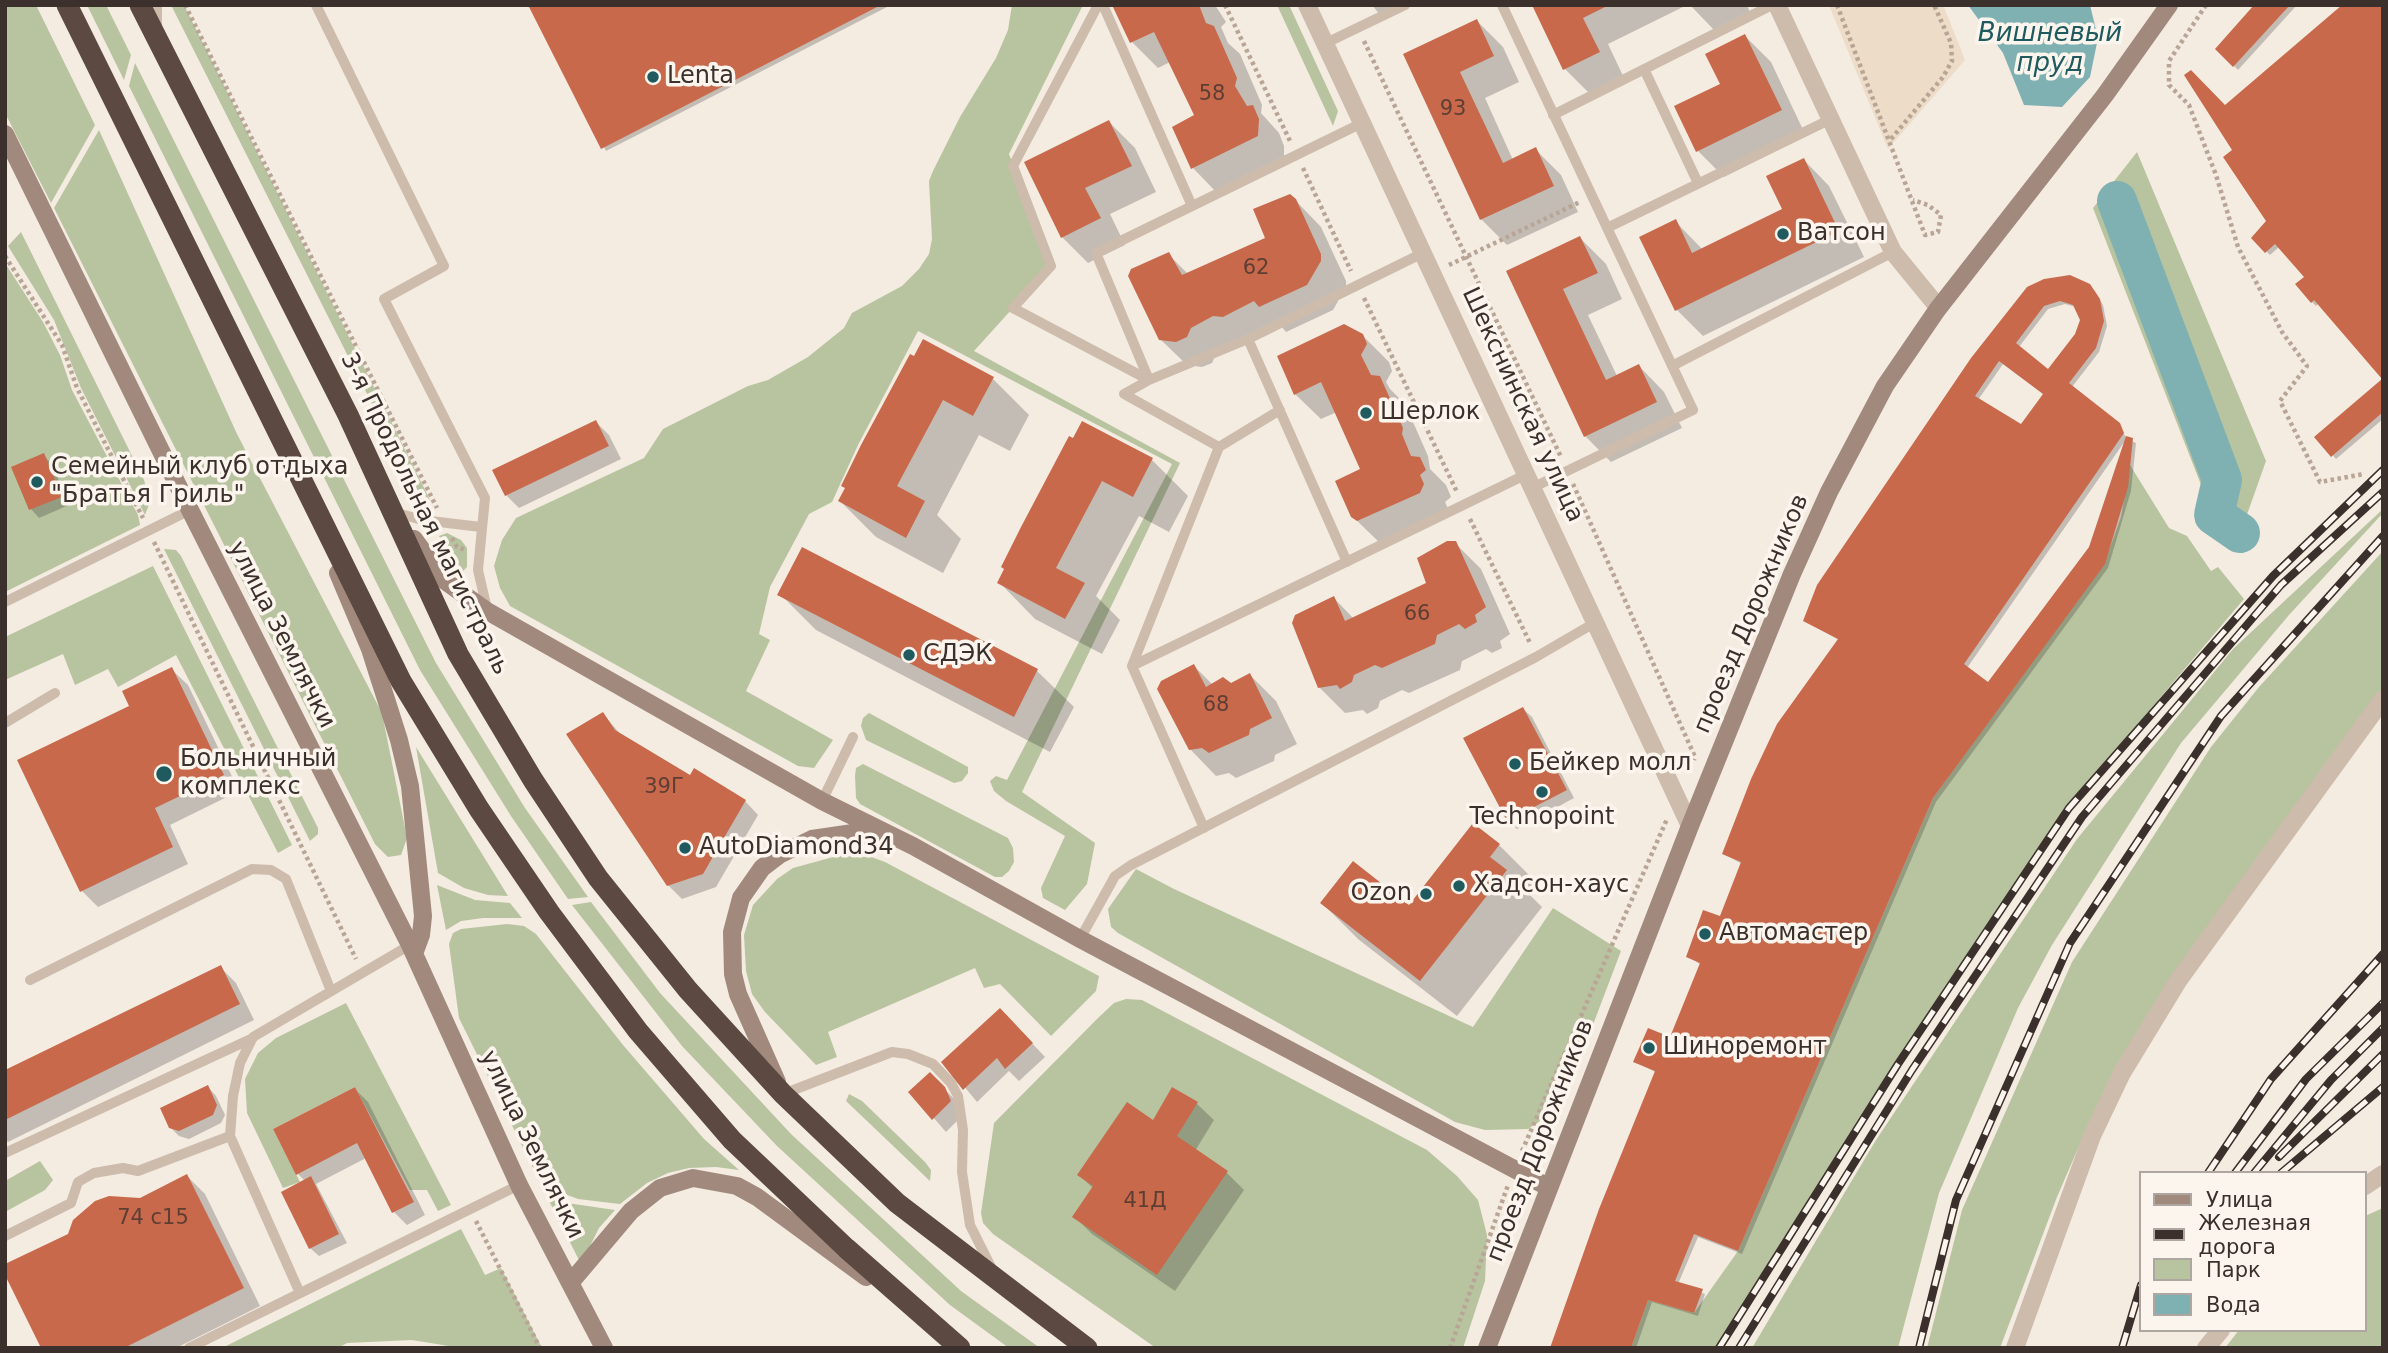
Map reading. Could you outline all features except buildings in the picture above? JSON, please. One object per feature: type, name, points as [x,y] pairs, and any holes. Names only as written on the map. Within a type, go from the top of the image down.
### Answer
[{"type":"highway","points":[[67,5],[401,681],[479,809],[549,912],[638,1031],[732,1140],[953,1343]]},
{"type":"highway","name":"3-я Продольная магистраль","points":[[140,5],[348,415],[458,654],[533,780],[598,878],[688,990],[783,1094],[897,1203],[1087,1348]]},
{"type":"main road","name":"проезд Дорожников","points":[[1487,1348],[1690,826],[1791,574],[1829,492],[1885,386],[1938,307],[2105,95],[2169,5]]},
{"type":"main road","name":"улица Землячки","points":[[5,134],[190,510],[412,949],[519,1185],[604,1348]]},
{"type":"main road","points":[[348,415],[397,513],[437,573],[463,596],[822,801],[913,846],[1080,939],[1513,1171],[1548,1187]]},
{"type":"main road","points":[[283,444],[370,649],[399,740],[410,786],[422,903],[421,935],[412,949]]},
{"type":"main road","points":[[783,1094],[738,994],[733,974],[732,932],[741,898],[762,868],[779,855],[812,839],[867,834],[913,846]]},
{"type":"main road","points":[[571,1282],[618,1225],[660,1188],[693,1178],[715,1180],[737,1186],[775,1208],[953,1343]]},
{"type":"street","name":"Шекснинская улица","points":[[1307,5],[1678,794],[1690,826]]},
{"type":"street","points":[[1774,5],[1893,252],[1938,307]]},
{"type":"street","points":[[2015,1348],[2092,1136],[2122,1073],[2178,981],[2383,699]]},
{"type":"street","points":[[2367,1185],[2383,1174]]},
{"type":"street","points":[[2206,1348],[2219,1332]]},
{"type":"lane","points":[[157,5],[157,40]]},
{"type":"lane","points":[[316,5],[444,266],[383,299],[485,498],[478,570],[488,611]]},
{"type":"lane","points":[[1100,5],[1192,206]]},
{"type":"lane","points":[[1100,5],[1013,166],[1051,266],[1013,308],[1149,380]]},
{"type":"lane","points":[[1325,43],[1405,5]]},
{"type":"lane","points":[[1132,666],[1463,506],[1567,471],[1693,410],[1502,5]]},
{"type":"lane","points":[[1553,115],[1774,5]]},
{"type":"lane","points":[[1644,69],[1698,183]]},
{"type":"lane","points":[[1607,228],[1829,120]]},
{"type":"lane","points":[[1149,380],[1096,253],[1362,122]]},
{"type":"lane","points":[[1672,366],[1893,252]]},
{"type":"lane","points":[[1219,447],[1124,394],[1149,380],[1248,339],[1423,253]]},
{"type":"lane","points":[[1248,339],[1347,562]]},
{"type":"lane","points":[[1204,828],[1132,666],[1219,447],[1280,411]]},
{"type":"lane","points":[[5,602],[190,510]]},
{"type":"lane","points":[[397,513],[481,527]]},
{"type":"lane","points":[[1080,939],[1115,876],[1131,864],[1536,657],[1597,622]]},
{"type":"lane","points":[[5,723],[55,692]]},
{"type":"lane","points":[[822,801],[853,737]]},
{"type":"lane","points":[[30,981],[252,869],[271,870],[286,879],[331,991]]},
{"type":"lane","points":[[5,1153],[253,1037],[362,973],[412,949]]},
{"type":"lane","points":[[253,1037],[240,1063],[235,1082],[230,1136],[299,1291]]},
{"type":"lane","points":[[783,1094],[892,1052],[908,1054],[933,1064],[951,1083],[958,1096],[962,1130],[962,1172],[970,1225],[998,1282]]},
{"type":"lane","points":[[5,1236],[71,1203],[78,1182],[94,1173],[123,1168],[138,1171],[230,1136]]},
{"type":"lane","points":[[189,1348],[299,1291],[519,1185]]},
{"type":"path","points":[[185,5],[457,547],[478,554]]},
{"type":"path","points":[[1225,5],[1536,657]]},
{"type":"path","points":[[1838,5],[1891,139],[1925,235],[1938,232],[1941,215],[1928,205],[1913,200]]},
{"type":"path","points":[[1891,139],[1952,61],[1951,43],[1934,5]]},
{"type":"path","points":[[2206,5],[2169,61],[2169,85],[2189,105],[2216,176],[2238,247],[2282,332],[2307,366],[2280,401],[2320,482],[2364,474]]},
{"type":"path","points":[[1357,28],[1567,471],[1695,757],[1513,1171],[1450,1348]]},
{"type":"path","points":[[1433,273],[1591,196]]},
{"type":"path","points":[[5,256],[62,345],[77,388],[362,973]]},
{"type":"path","points":[[469,1208],[540,1348]]},
{"type":"green space","points":[[5,5],[36,5],[95,125],[51,203],[5,113]]},
{"type":"green space","points":[[87,5],[106,5],[131,55],[124,80]]},
{"type":"green space","points":[[171,5],[184,5],[430,500],[414,487]]},
{"type":"green space","points":[[1012,5],[1083,5],[1009,154],[1051,266],[974,351],[1180,463],[1022,792],[1095,843],[1087,884],[1065,910],[1043,898],[1041,888],[1065,836],[1006,801],[994,791],[990,781],[996,776],[1007,780],[1172,464],[918,331],[858,445],[832,502],[809,514],[770,587],[759,634],[770,640],[746,691],[833,740],[814,768],[798,766],[510,606],[500,588],[494,566],[502,540],[516,518],[644,458],[663,429],[748,386],[768,380],[808,357],[844,328],[852,313],[902,286],[919,269],[929,254],[932,239],[929,181],[960,117],[996,58],[1008,30]]},
{"type":"green space","points":[[1277,5],[1289,5],[1338,111],[1333,126]]},
{"type":"green space","points":[[135,63],[436,663],[525,808],[588,897],[568,899],[511,816],[420,670],[129,86]]},
{"type":"green space","points":[[99,130],[237,434],[382,713],[407,838],[401,855],[388,857],[375,844],[54,208]]},
{"type":"green space","points":[[2137,152],[2266,461],[2244,523],[2205,495],[2093,208]]},
{"type":"green space","points":[[21,232],[144,480],[150,502],[145,515],[81,388],[54,320],[8,246]]},
{"type":"green space","points":[[5,263],[43,322],[60,355],[72,390],[138,515],[140,525],[5,592]]},
{"type":"green space","points":[[2130,465],[2169,528],[2187,536],[2211,571],[2218,567],[2244,599],[2081,791],[2031,862],[1881,1086],[1723,1348],[1631,1348],[1648,1300],[1694,1313],[1738,1251],[1933,798],[2106,559],[2121,517]]},
{"type":"green space","points":[[2383,509],[2383,513],[2289,615],[2181,743],[2052,945],[2018,1008],[1939,1193],[1898,1348],[1752,1348],[1876,1140],[2077,839],[2233,649]]},
{"type":"green space","points":[[447,533],[461,540],[467,548],[467,567],[461,573],[439,536]]},
{"type":"green space","points":[[164,549],[176,550],[181,556],[318,828],[318,834],[310,841]]},
{"type":"green space","points":[[2383,551],[2383,690],[2357,723],[2089,1123],[2057,1197],[2000,1348],[1927,1348],[1962,1210],[2072,962],[2211,747],[2259,687]]},
{"type":"green space","points":[[153,566],[292,845],[278,853],[176,655],[118,687],[108,669],[75,685],[63,654],[5,680],[5,637]]},
{"type":"green space","points":[[869,713],[968,767],[968,773],[962,781],[954,783],[866,740],[861,726],[863,718]]},
{"type":"green space","points":[[416,747],[508,896],[488,895],[464,888],[438,873]]},
{"type":"green space","points":[[863,764],[1008,838],[1013,848],[1014,862],[1009,871],[1002,877],[995,877],[860,804],[856,798],[855,776],[856,768]]},
{"type":"green space","points":[[848,853],[866,855],[885,862],[1099,976],[1096,991],[1051,1036],[1000,984],[984,988],[975,968],[828,1032],[837,1057],[816,1065],[765,1012],[752,994],[746,971],[744,935],[753,905],[777,879],[793,868]]},
{"type":"green space","points":[[1136,869],[1473,1027],[1553,908],[1621,951],[1575,1072],[1554,1112],[1528,1129],[1485,1130],[1455,1122],[1118,933],[1111,927],[1108,909]]},
{"type":"green space","points":[[437,885],[475,900],[510,903],[522,918],[461,921],[446,930]]},
{"type":"green space","points":[[591,902],[660,993],[791,1134],[961,1291],[1040,1348],[1009,1348],[950,1305],[777,1146],[682,1046],[572,905]]},
{"type":"green space","points":[[507,924],[524,926],[536,934],[623,1045],[704,1139],[739,1170],[689,1168],[668,1173],[647,1183],[620,1204],[578,1199],[554,1190],[538,1178],[459,1018],[449,944],[453,933],[461,929]]},
{"type":"green space","points":[[1126,999],[1142,1000],[1427,1150],[1457,1176],[1478,1200],[1487,1235],[1485,1281],[1463,1348],[1156,1348],[993,1234],[983,1223],[981,1213],[994,1123],[1098,1018],[1114,1003]]},
{"type":"green space","points":[[346,1003],[451,1205],[438,1211],[427,1190],[410,1190],[355,1087],[273,1129],[300,1182],[283,1188],[247,1113],[245,1079],[258,1053],[276,1038]]},
{"type":"green space","points":[[849,1094],[862,1101],[925,1162],[931,1170],[930,1181],[846,1101]]},
{"type":"green space","points":[[40,1161],[53,1180],[45,1190],[5,1212],[5,1181]]},
{"type":"green space","points":[[544,1191],[567,1203],[615,1210],[599,1228],[581,1264]]},
{"type":"green space","points":[[2383,1208],[2383,1348],[2225,1348],[2237,1332],[2367,1332],[2367,1215]]},
{"type":"green space","points":[[461,1229],[485,1275],[501,1268],[542,1348],[461,1348],[412,1340],[347,1343],[338,1348],[222,1348]]},
{"type":"shaded area","points":[[1829,5],[1943,5],[1950,22],[1965,60],[1888,149]]},
{"type":"water","name":"Вишневый пруд","points":[[1968,5],[2090,5],[2098,38],[2090,77],[2062,107],[2024,105],[2003,53]]},
{"type":"waterway","points":[[2117,201],[2222,480],[2214,515],[2240,533]]},
{"type":"railway","points":[[1719,1348],[1898,1064],[2069,808],[2273,576],[2383,470]]},
{"type":"railway","points":[[1739,1348],[1912,1070],[2082,817],[2281,585],[2383,492]]},
{"type":"railway","points":[[1919,1348],[1956,1200],[2070,943],[2221,716],[2383,536]]},
{"type":"railway","points":[[2209,1171],[2271,1079],[2383,954]]},
{"type":"railway","points":[[2237,1171],[2306,1079],[2383,1003]]},
{"type":"railway","points":[[2256,1171],[2331,1080],[2383,1028]]},
{"type":"railway","points":[[2279,1157],[2383,1054]]},
{"type":"railway","points":[[2283,1171],[2383,1087]]},
{"type":"railway","points":[[2122,1348],[2140,1288]]},
{"type":"place","name":"Lenta","points":[[653,77]]},
{"type":"place","name":"Ватсон","points":[[1783,234]]},
{"type":"place","name":"Шерлок","points":[[1366,413]]},
{"type":"place","name":"Семейный клуб отдыха \"Братья Гриль\"","points":[[37,482]]},
{"type":"place","name":"СДЭК","points":[[909,655]]},
{"type":"place","name":"Бейкер молл","points":[[1515,764]]},
{"type":"place","name":"Больничный комплекс","points":[[164,774]]},
{"type":"place","name":"Technopoint","points":[[1542,792]]},
{"type":"place","name":"AutoDiamond34","points":[[685,848]]},
{"type":"place","name":"Хадсон-хаус","points":[[1459,886]]},
{"type":"place","name":"Ozon","points":[[1426,894]]},
{"type":"place","name":"Автомастер","points":[[1705,934]]},
{"type":"place","name":"Шиноремонт","points":[[1649,1048]]}]
